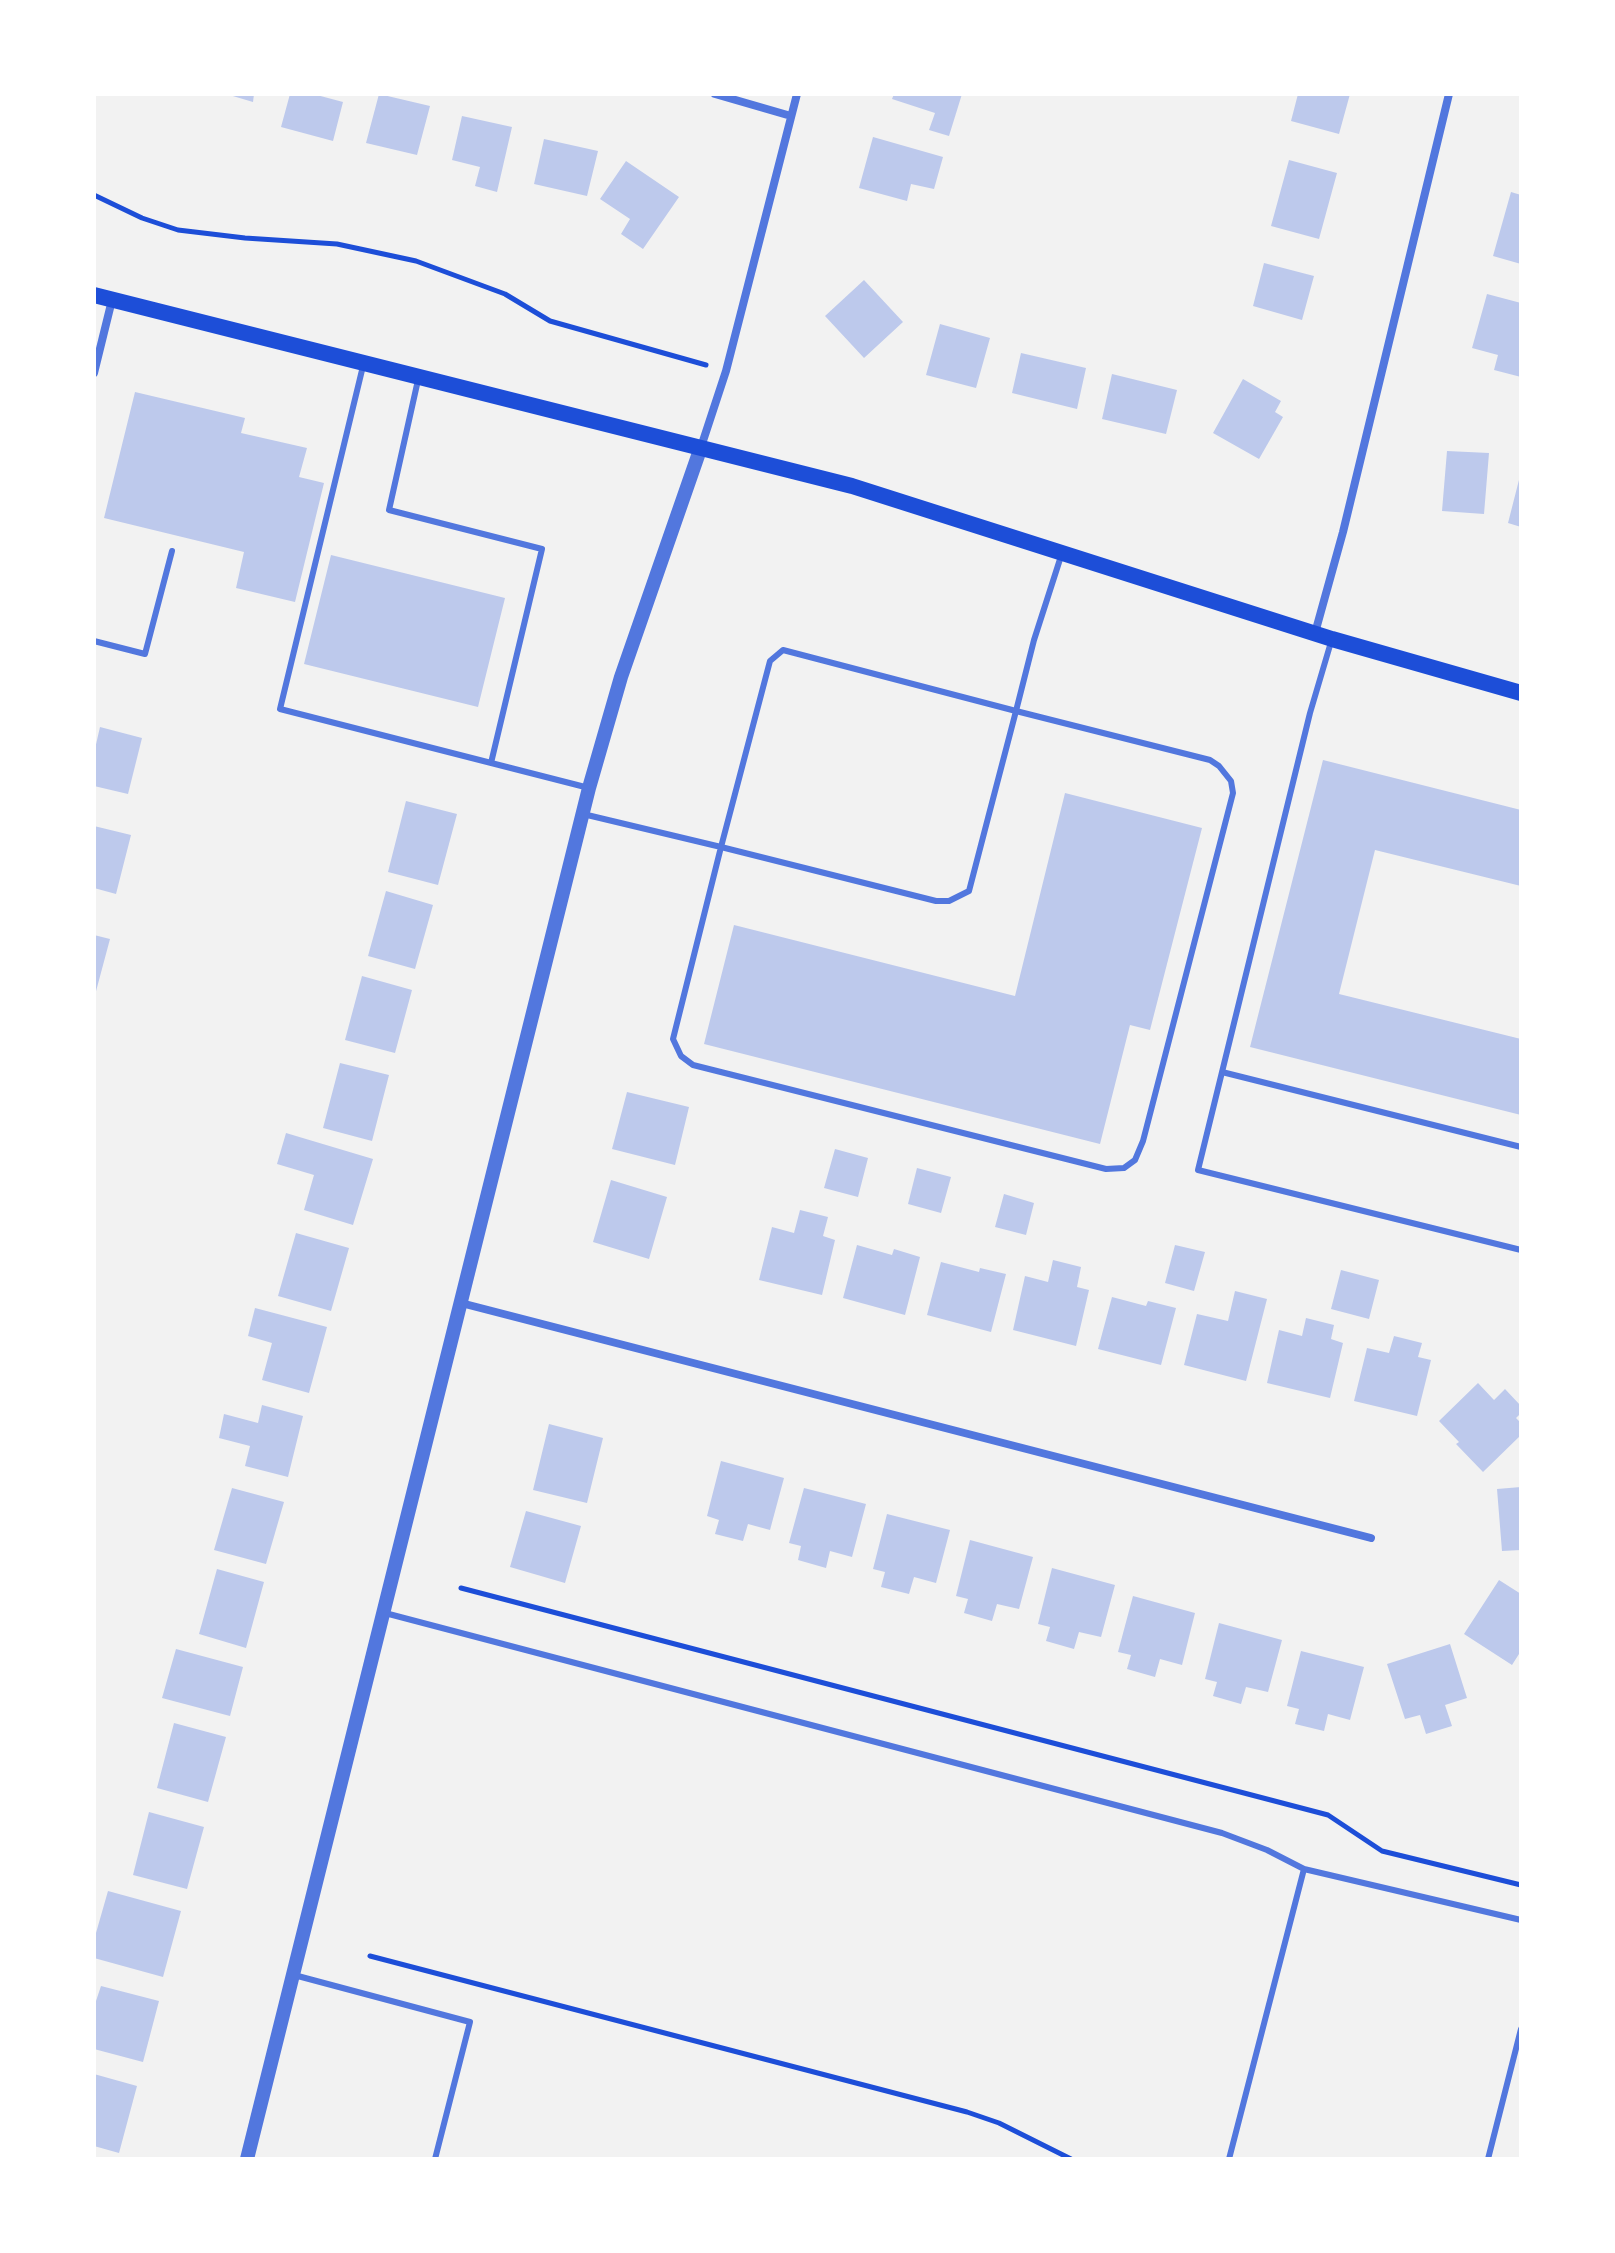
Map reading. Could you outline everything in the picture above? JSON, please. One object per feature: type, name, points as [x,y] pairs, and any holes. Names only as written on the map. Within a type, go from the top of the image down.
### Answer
[{"type":"main road","points":[[94,295],[852,486],[1332,639],[1521,693]]},
{"type":"street","points":[[715,94],[791,116]]},
{"type":"street","points":[[247,2159],[589,788],[621,677],[726,371],[797,94]]},
{"type":"street","points":[[1315,633],[1449,94]]},
{"type":"street","points":[[94,373],[112,299]]},
{"type":"street","points":[[461,1303],[1371,1538]]},
{"type":"lane","points":[[364,362],[280,709],[589,788]]},
{"type":"lane","points":[[419,376],[389,510],[542,549],[491,763]]},
{"type":"lane","points":[[94,641],[145,654],[172,551]]},
{"type":"lane","points":[[583,814],[936,901],[949,901],[969,891],[1034,640],[1062,553]]},
{"type":"lane","points":[[1332,639],[1310,713],[1198,1170],[1521,1250]]},
{"type":"lane","points":[[783,650],[1210,760],[1226,771],[1233,793],[1143,1141],[1135,1160],[1124,1168],[1106,1169],[708,1069],[693,1065],[681,1056],[673,1039],[721,847],[770,661],[783,650]]},
{"type":"lane","points":[[1222,1072],[1521,1147]]},
{"type":"lane","points":[[385,1613],[1222,1833],[1267,1850],[1304,1869],[1521,1920]]},
{"type":"lane","points":[[1229,2159],[1304,1869]]},
{"type":"lane","points":[[294,1975],[470,2022],[435,2159]]},
{"type":"lane","points":[[1488,2159],[1521,2029]]},
{"type":"path","points":[[94,195],[142,218],[178,230],[337,244],[416,261],[505,294],[550,321],[690,361]]},
{"type":"path","points":[[461,1588],[1328,1815],[1382,1851],[1521,1885]]},
{"type":"path","points":[[370,1956],[967,2112],[999,2123],[1071,2159]]},
{"type":"building","points":[[226,94],[254,94],[253,102]]},
{"type":"building","points":[[290,94],[313,94],[343,102],[333,141],[281,127]]},
{"type":"building","points":[[379,94],[430,106],[417,155],[366,143]]},
{"type":"building","points":[[894,94],[962,94],[949,136],[929,130],[935,113],[892,99]]},
{"type":"building","points":[[1298,94],[1350,94],[1339,134],[1291,121]]},
{"type":"building","points":[[462,116],[512,127],[497,192],[475,186],[480,167],[452,160]]},
{"type":"building","points":[[873,137],[943,157],[934,189],[911,184],[907,201],[859,188]]},
{"type":"building","points":[[544,139],[598,151],[587,196],[534,184]]},
{"type":"building","points":[[1289,160],[1337,173],[1319,239],[1271,226]]},
{"type":"building","points":[[626,161],[679,197],[643,249],[621,234],[630,219],[600,199]]},
{"type":"building","points":[[1511,192],[1521,195],[1521,264],[1493,256]]},
{"type":"building","points":[[1264,263],[1314,276],[1302,320],[1253,306]]},
{"type":"building","points":[[864,280],[903,322],[864,358],[825,316]]},
{"type":"building","points":[[1487,294],[1521,303],[1521,377],[1494,370],[1498,355],[1472,348]]},
{"type":"building","points":[[940,324],[990,338],[976,388],[926,375]]},
{"type":"building","points":[[1021,353],[1086,368],[1077,409],[1012,393]]},
{"type":"building","points":[[1112,374],[1177,390],[1166,434],[1102,419]]},
{"type":"building","points":[[1243,379],[1281,401],[1275,412],[1283,417],[1259,459],[1213,433]]},
{"type":"building","points":[[135,392],[245,418],[241,433],[307,448],[299,477],[324,483],[295,602],[236,588],[244,552],[104,518]]},
{"type":"building","points":[[1447,451],[1489,453],[1484,514],[1442,511]]},
{"type":"building","points":[[1521,476],[1521,527],[1508,523]]},
{"type":"building","points":[[331,555],[505,598],[478,707],[304,664]]},
{"type":"building","points":[[100,727],[142,738],[128,794],[94,786],[94,753]]},
{"type":"building","points":[[1323,760],[1521,810],[1521,886],[1375,850],[1339,994],[1521,1039],[1521,1115],[1250,1047]]},
{"type":"building","points":[[1065,793],[1202,828],[1150,1030],[1130,1025],[1100,1144],[704,1044],[734,925],[1015,996]]},
{"type":"building","points":[[406,801],[457,814],[438,885],[388,872]]},
{"type":"building","points":[[94,826],[131,835],[116,894],[94,888]]},
{"type":"building","points":[[386,891],[433,905],[415,969],[368,956]]},
{"type":"building","points":[[94,935],[110,939],[95,995],[94,995]]},
{"type":"building","points":[[362,976],[412,990],[395,1053],[345,1040]]},
{"type":"building","points":[[340,1063],[389,1075],[372,1141],[323,1128]]},
{"type":"building","points":[[627,1092],[689,1107],[675,1165],[612,1149]]},
{"type":"building","points":[[286,1133],[373,1159],[353,1225],[304,1210],[314,1175],[277,1164]]},
{"type":"building","points":[[835,1149],[868,1158],[858,1197],[824,1188]]},
{"type":"building","points":[[917,1168],[951,1177],[941,1213],[908,1204]]},
{"type":"building","points":[[611,1180],[667,1197],[649,1259],[593,1242]]},
{"type":"building","points":[[1004,1194],[1034,1203],[1026,1235],[995,1227]]},
{"type":"building","points":[[800,1210],[828,1217],[823,1236],[835,1240],[822,1295],[759,1280],[772,1227],[794,1233]]},
{"type":"building","points":[[296,1233],[349,1248],[331,1311],[278,1296]]},
{"type":"building","points":[[857,1245],[892,1255],[894,1249],[920,1257],[905,1315],[843,1298]]},
{"type":"building","points":[[1175,1245],[1205,1252],[1194,1291],[1165,1283]]},
{"type":"building","points":[[1053,1260],[1081,1267],[1077,1287],[1089,1290],[1076,1346],[1013,1330],[1025,1276],[1048,1282]]},
{"type":"building","points":[[941,1262],[979,1272],[980,1268],[1006,1274],[991,1332],[927,1315]]},
{"type":"building","points":[[1341,1270],[1379,1280],[1369,1319],[1331,1309]]},
{"type":"building","points":[[1235,1291],[1267,1299],[1246,1381],[1184,1365],[1197,1314],[1228,1321]]},
{"type":"building","points":[[1112,1297],[1146,1306],[1148,1301],[1176,1308],[1161,1365],[1098,1349]]},
{"type":"building","points":[[255,1308],[327,1327],[309,1393],[262,1380],[272,1343],[248,1336]]},
{"type":"building","points":[[1306,1318],[1334,1325],[1331,1339],[1343,1343],[1330,1398],[1267,1383],[1279,1330],[1302,1336]]},
{"type":"building","points":[[1394,1336],[1422,1343],[1418,1357],[1431,1360],[1417,1416],[1354,1401],[1367,1348],[1389,1353]]},
{"type":"building","points":[[1478,1383],[1494,1400],[1505,1389],[1521,1406],[1521,1413],[1516,1418],[1521,1423],[1521,1435],[1483,1472],[1439,1421]]},
{"type":"building","points":[[262,1405],[303,1416],[288,1477],[245,1466],[250,1446],[219,1438],[224,1414],[258,1423]]},
{"type":"building","points":[[549,1424],[603,1438],[587,1503],[533,1490]]},
{"type":"building","points":[[721,1461],[784,1478],[770,1530],[748,1524],[743,1541],[715,1534],[719,1520],[707,1516]]},
{"type":"building","points":[[1521,1487],[1521,1550],[1502,1551],[1497,1489]]},
{"type":"building","points":[[232,1488],[284,1502],[266,1564],[214,1550]]},
{"type":"building","points":[[804,1488],[866,1504],[852,1557],[830,1551],[826,1568],[798,1560],[801,1546],[789,1543]]},
{"type":"building","points":[[526,1511],[581,1526],[565,1583],[510,1567]]},
{"type":"building","points":[[887,1514],[950,1530],[936,1583],[914,1577],[909,1594],[881,1587],[885,1572],[873,1569]]},
{"type":"building","points":[[970,1540],[1033,1557],[1019,1609],[997,1604],[992,1621],[964,1613],[968,1599],[956,1596]]},
{"type":"building","points":[[1052,1568],[1115,1585],[1101,1637],[1079,1632],[1074,1649],[1046,1641],[1050,1627],[1038,1624]]},
{"type":"building","points":[[217,1569],[264,1582],[246,1648],[199,1634]]},
{"type":"building","points":[[1499,1580],[1521,1594],[1521,1656],[1519,1654],[1512,1665],[1464,1634]]},
{"type":"building","points":[[1133,1596],[1195,1613],[1182,1665],[1160,1659],[1155,1677],[1127,1669],[1131,1655],[1118,1652]]},
{"type":"building","points":[[1219,1623],[1282,1640],[1268,1692],[1246,1687],[1241,1704],[1213,1696],[1217,1682],[1205,1679]]},
{"type":"building","points":[[1450,1644],[1467,1698],[1445,1705],[1452,1726],[1426,1734],[1420,1715],[1405,1719],[1387,1664]]},
{"type":"building","points":[[176,1649],[243,1667],[230,1716],[162,1698]]},
{"type":"building","points":[[1301,1651],[1364,1667],[1350,1720],[1328,1714],[1324,1731],[1295,1724],[1299,1709],[1287,1706]]},
{"type":"building","points":[[174,1723],[226,1737],[208,1802],[157,1788]]},
{"type":"building","points":[[149,1812],[204,1827],[187,1889],[133,1875]]},
{"type":"building","points":[[108,1891],[181,1911],[163,1977],[94,1958],[94,1940]]},
{"type":"building","points":[[101,1986],[159,2001],[143,2062],[94,2049],[94,2007]]},
{"type":"building","points":[[94,2074],[137,2086],[119,2153],[94,2146]]}]
